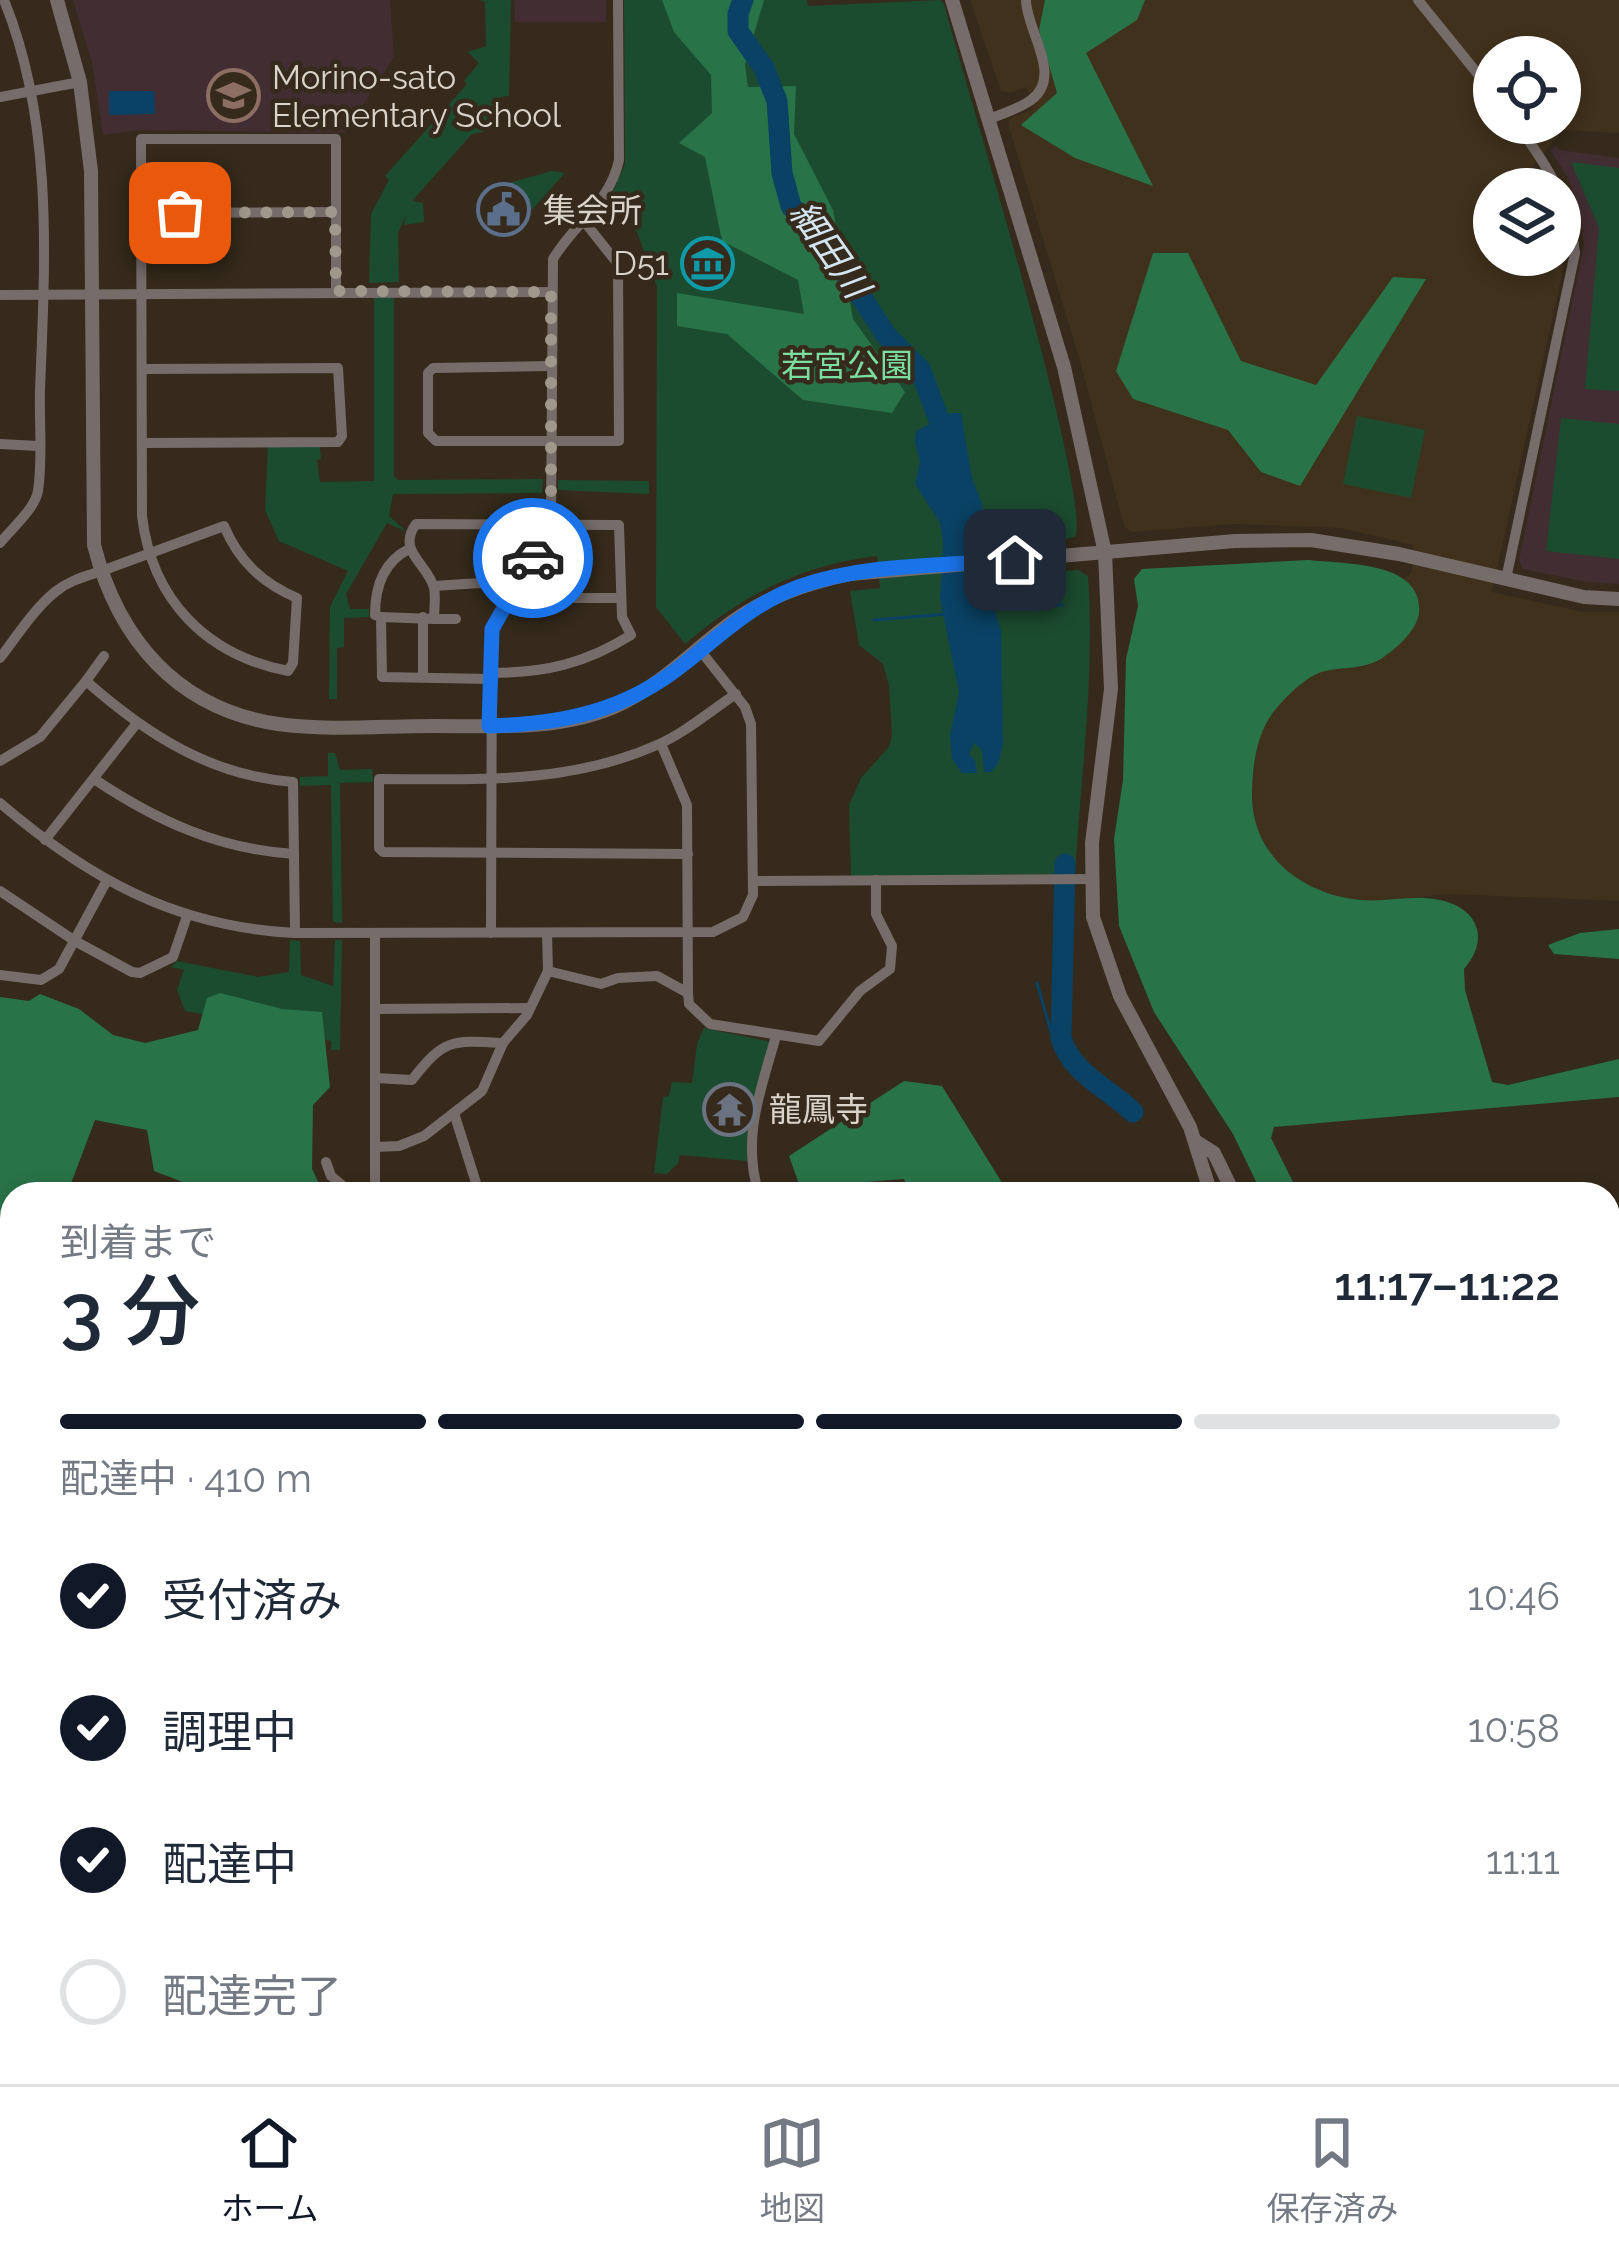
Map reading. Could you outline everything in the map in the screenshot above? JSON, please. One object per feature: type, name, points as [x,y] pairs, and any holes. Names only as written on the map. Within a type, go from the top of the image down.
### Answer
[{"type":"street","points":[[0,543],[35,500],[42,294],[42,174],[32,90],[4,0]]},
{"type":"street","points":[[58,0],[80,82],[91,171],[92,528],[101,571],[120,619],[147,652],[169,675],[230,711],[297,726],[553,723],[601,712],[650,688],[730,623],[782,595],[832,578],[1235,541],[1311,540],[1399,554],[1585,597],[1619,598]]},
{"type":"street","points":[[491,933],[492,629],[548,524],[553,259],[568,233],[604,200],[619,160],[618,0]]},
{"type":"street","points":[[952,0],[1069,385],[1105,553],[1111,688],[1090,879],[1102,952],[1195,1141],[1207,1182]]},
{"type":"street","points":[[987,120],[1030,101],[1044,82],[1043,59],[1026,14],[1026,0]]},
{"type":"street","points":[[1418,0],[1473,68]]},
{"type":"street","points":[[0,97],[80,82]]},
{"type":"street","points":[[0,658],[4,643],[51,595],[79,577],[101,571],[150,553],[224,526],[233,546],[256,574],[297,598],[293,664],[289,670],[232,654],[198,632],[176,609],[150,553],[142,516],[141,139],[336,139],[336,291]]},
{"type":"street","points":[[1506,579],[1575,253],[1572,224],[1558,183],[1531,144]]},
{"type":"street","points":[[141,213],[335,212]]},
{"type":"street","points":[[551,366],[433,368],[428,373],[428,433],[436,441],[619,441],[618,264],[584,220]]},
{"type":"street","points":[[0,295],[551,292]]},
{"type":"street","points":[[142,369],[338,368],[342,436],[338,442],[142,443]]},
{"type":"street","points":[[0,444],[38,446]]},
{"type":"street","points":[[381,617],[380,677],[423,677],[490,676],[566,668],[631,635],[622,616],[619,525],[416,524],[410,532],[409,549],[434,586],[423,677]]},
{"type":"street","points":[[409,549],[397,555],[376,587],[375,615],[456,619]]},
{"type":"street","points":[[434,586],[517,583],[562,598],[621,598]]},
{"type":"street","points":[[0,803],[106,881],[187,916],[240,927],[295,933],[712,932],[737,923],[751,904],[753,737],[745,707],[700,650]]},
{"type":"street","points":[[0,761],[40,736],[104,656]]},
{"type":"street","points":[[86,681],[137,723],[191,756],[236,773],[293,782],[295,933]]},
{"type":"street","points":[[688,854],[383,852],[379,848],[379,779],[490,779],[584,771],[661,744],[736,694]]},
{"type":"street","points":[[45,840],[137,723]]},
{"type":"street","points":[[661,744],[687,805],[689,1004],[710,1024],[812,1043],[826,1037],[860,991],[890,969],[892,946],[877,914],[876,880]]},
{"type":"street","points":[[94,779],[136,806],[206,838],[294,854]]},
{"type":"street","points":[[754,881],[1090,879]]},
{"type":"street","points":[[0,975],[28,981],[49,977],[59,969],[106,881]]},
{"type":"street","points":[[0,891],[132,972],[140,973],[173,957],[187,916]]},
{"type":"street","points":[[375,933],[375,1182]]},
{"type":"street","points":[[375,1147],[399,1146],[424,1136],[482,1091],[503,1043],[529,1009],[548,971],[547,933]]},
{"type":"street","points":[[548,971],[601,984],[657,976],[688,992]]},
{"type":"street","points":[[376,1009],[529,1009]]},
{"type":"street","points":[[756,1182],[751,1160],[752,1123],[776,1036]]},
{"type":"street","points":[[376,1078],[412,1080],[432,1052],[450,1042],[503,1043]]},
{"type":"street","points":[[454,1112],[475,1182]]},
{"type":"street","points":[[1195,1141],[1214,1153],[1228,1182]]},
{"type":"street","points":[[326,1162],[339,1182]]},
{"type":"shaded area","name":"Morino-sato Elementary School","points":[[73,0],[390,0],[394,57],[345,133],[140,130],[103,135],[92,63]]},
{"type":"shaded area","points":[[514,0],[606,0],[606,22],[515,22]]},
{"type":"shaded area","points":[[970,0],[1619,0],[1619,133],[1581,131],[1581,36],[1473,36],[1473,144],[1551,144],[1533,168],[1473,168],[1473,276],[1562,276],[1492,592],[1583,612],[1619,612],[1619,901],[1448,894],[1329,906],[1270,880],[1234,797],[1243,713],[1412,572],[1413,545],[1340,528],[1234,524],[1131,532],[1124,526],[1008,124],[1009,119],[1033,109],[1027,87],[1001,91]]},
{"type":"shaded area","points":[[1555,146],[1619,158],[1619,584],[1523,569],[1519,560],[1584,245],[1581,168],[1562,168],[1550,150]]},
{"type":"green space","points":[[480,0],[511,0],[509,96],[500,97],[499,109],[492,110],[492,130],[472,134],[412,201],[423,203],[424,222],[404,225],[406,215],[398,233],[399,282],[369,283],[371,214],[389,180],[385,176],[467,84],[464,81],[479,63],[468,52],[486,46],[485,2]]},
{"type":"green space","name":"若宮公園","points":[[624,0],[807,0],[808,6],[940,0],[944,4],[1065,448],[1075,506],[1075,537],[1062,540],[1066,571],[1078,570],[1088,576],[1089,688],[1075,874],[851,876],[849,805],[861,778],[889,747],[892,735],[883,664],[859,645],[850,591],[880,588],[877,556],[823,567],[774,585],[685,644],[656,607],[657,287],[637,232],[609,200],[625,164]]},
{"type":"green space","points":[[662,0],[764,0],[745,65],[748,87],[796,86],[794,134],[833,210],[853,319],[905,392],[892,413],[803,400],[727,334],[677,326],[677,293],[804,314],[798,280],[722,241],[705,157],[679,143],[712,113],[711,75],[674,32]]},
{"type":"green space","points":[[1045,0],[1145,0],[1137,20],[1086,53],[1153,186],[1075,158],[1021,125],[1057,93],[1039,30]]},
{"type":"green space","points":[[1571,162],[1619,168],[1619,391],[1585,389],[1599,228],[1581,186],[1581,168],[1574,168]]},
{"type":"green space","points":[[552,171],[565,173],[522,221],[518,221],[518,197],[491,197],[491,188]]},
{"type":"green space","points":[[1153,253],[1188,253],[1241,361],[1316,385],[1393,277],[1426,279],[1300,486],[1261,472],[1228,430],[1133,399],[1116,371]]},
{"type":"green space","points":[[374,297],[394,297],[394,476],[398,480],[543,479],[542,493],[393,494],[389,516],[407,532],[387,523],[346,594],[350,609],[369,609],[369,617],[344,618],[344,647],[337,648],[337,699],[329,699],[330,607],[348,571],[279,541],[265,510],[268,446],[320,447],[320,482],[374,481]]},
{"type":"green space","points":[[1357,416],[1425,430],[1411,498],[1343,484]]},
{"type":"green space","points":[[1561,418],[1619,424],[1619,559],[1546,551]]},
{"type":"green space","points":[[558,480],[649,481],[649,494],[558,490]]},
{"type":"green space","points":[[1308,560],[1379,568],[1409,583],[1419,613],[1398,646],[1366,665],[1311,677],[1275,710],[1263,729],[1252,786],[1262,838],[1286,870],[1320,890],[1361,900],[1441,900],[1465,911],[1473,920],[1478,942],[1464,969],[1465,990],[1492,1082],[1508,1085],[1619,1059],[1619,1097],[1274,1127],[1271,1138],[1293,1182],[1256,1182],[1233,1134],[1154,1012],[1119,926],[1114,839],[1123,780],[1126,659],[1138,606],[1134,579],[1142,569]]},
{"type":"green space","points":[[328,753],[335,753],[340,770],[372,769],[373,782],[340,783],[342,923],[333,922],[331,785],[300,786],[300,777],[328,776]]},
{"type":"green space","points":[[1619,929],[1619,959],[1554,954],[1548,945],[1580,933]]},
{"type":"green space","points":[[290,940],[300,941],[301,975],[333,986],[335,940],[342,940],[340,1050],[331,1050],[331,1041],[314,1036],[185,1011],[177,990],[184,970],[171,967],[177,961],[258,977],[289,972]]},
{"type":"green space","points":[[220,993],[282,1009],[322,1012],[330,1087],[313,1105],[312,1169],[318,1182],[183,1182],[154,1171],[147,1130],[95,1120],[72,1182],[0,1182],[0,997],[29,1001],[40,994],[79,1009],[113,1035],[145,1043],[198,1030],[207,998]]},
{"type":"green space","name":"龍鳳寺","points":[[704,1028],[771,1042],[748,1119],[747,1161],[680,1155],[667,1174],[654,1173],[663,1097],[669,1096],[672,1082],[692,1083]]},
{"type":"green space","points":[[904,1081],[942,1086],[1002,1182],[798,1182],[789,1156]]},
{"type":"water","points":[[109,91],[154,91],[155,114],[109,115]]},
{"type":"water","points":[[951,413],[961,413],[972,478],[982,504],[985,579],[1001,631],[1003,745],[991,772],[984,772],[982,750],[974,743],[969,754],[977,773],[962,773],[952,759],[950,736],[959,692],[940,599],[943,542],[940,523],[915,484],[920,462],[916,431]]},
{"type":"waterway","name":"細田川","points":[[743,0],[738,31],[764,68],[777,101],[782,173],[791,206],[843,269],[886,335],[920,369],[945,446]]},
{"type":"waterway","points":[[992,610],[1062,605]]},
{"type":"waterway","points":[[874,620],[947,614]]},
{"type":"waterway","name":"細田川","points":[[1065,864],[1061,1038],[1073,1061],[1133,1112]]},
{"type":"waterway","points":[[1037,983],[1051,1032],[1067,1056]]},
{"type":"way so far","points":[[180,213],[335,212],[336,291],[551,292],[551,518],[533,558]]},
{"type":"place","name":"Morino-sato Elementary School","points":[[233,96]]},
{"type":"place","name":"集会所","points":[[504,210]]},
{"type":"place","name":"D51","points":[[708,263]]},
{"type":"place","name":"龍鳳寺","points":[[730,1109]]},
{"type":"route","points":[[533,558],[492,629],[489,726],[568,721],[616,706],[681,667],[730,623],[797,588],[850,574],[1015,560]]}]
